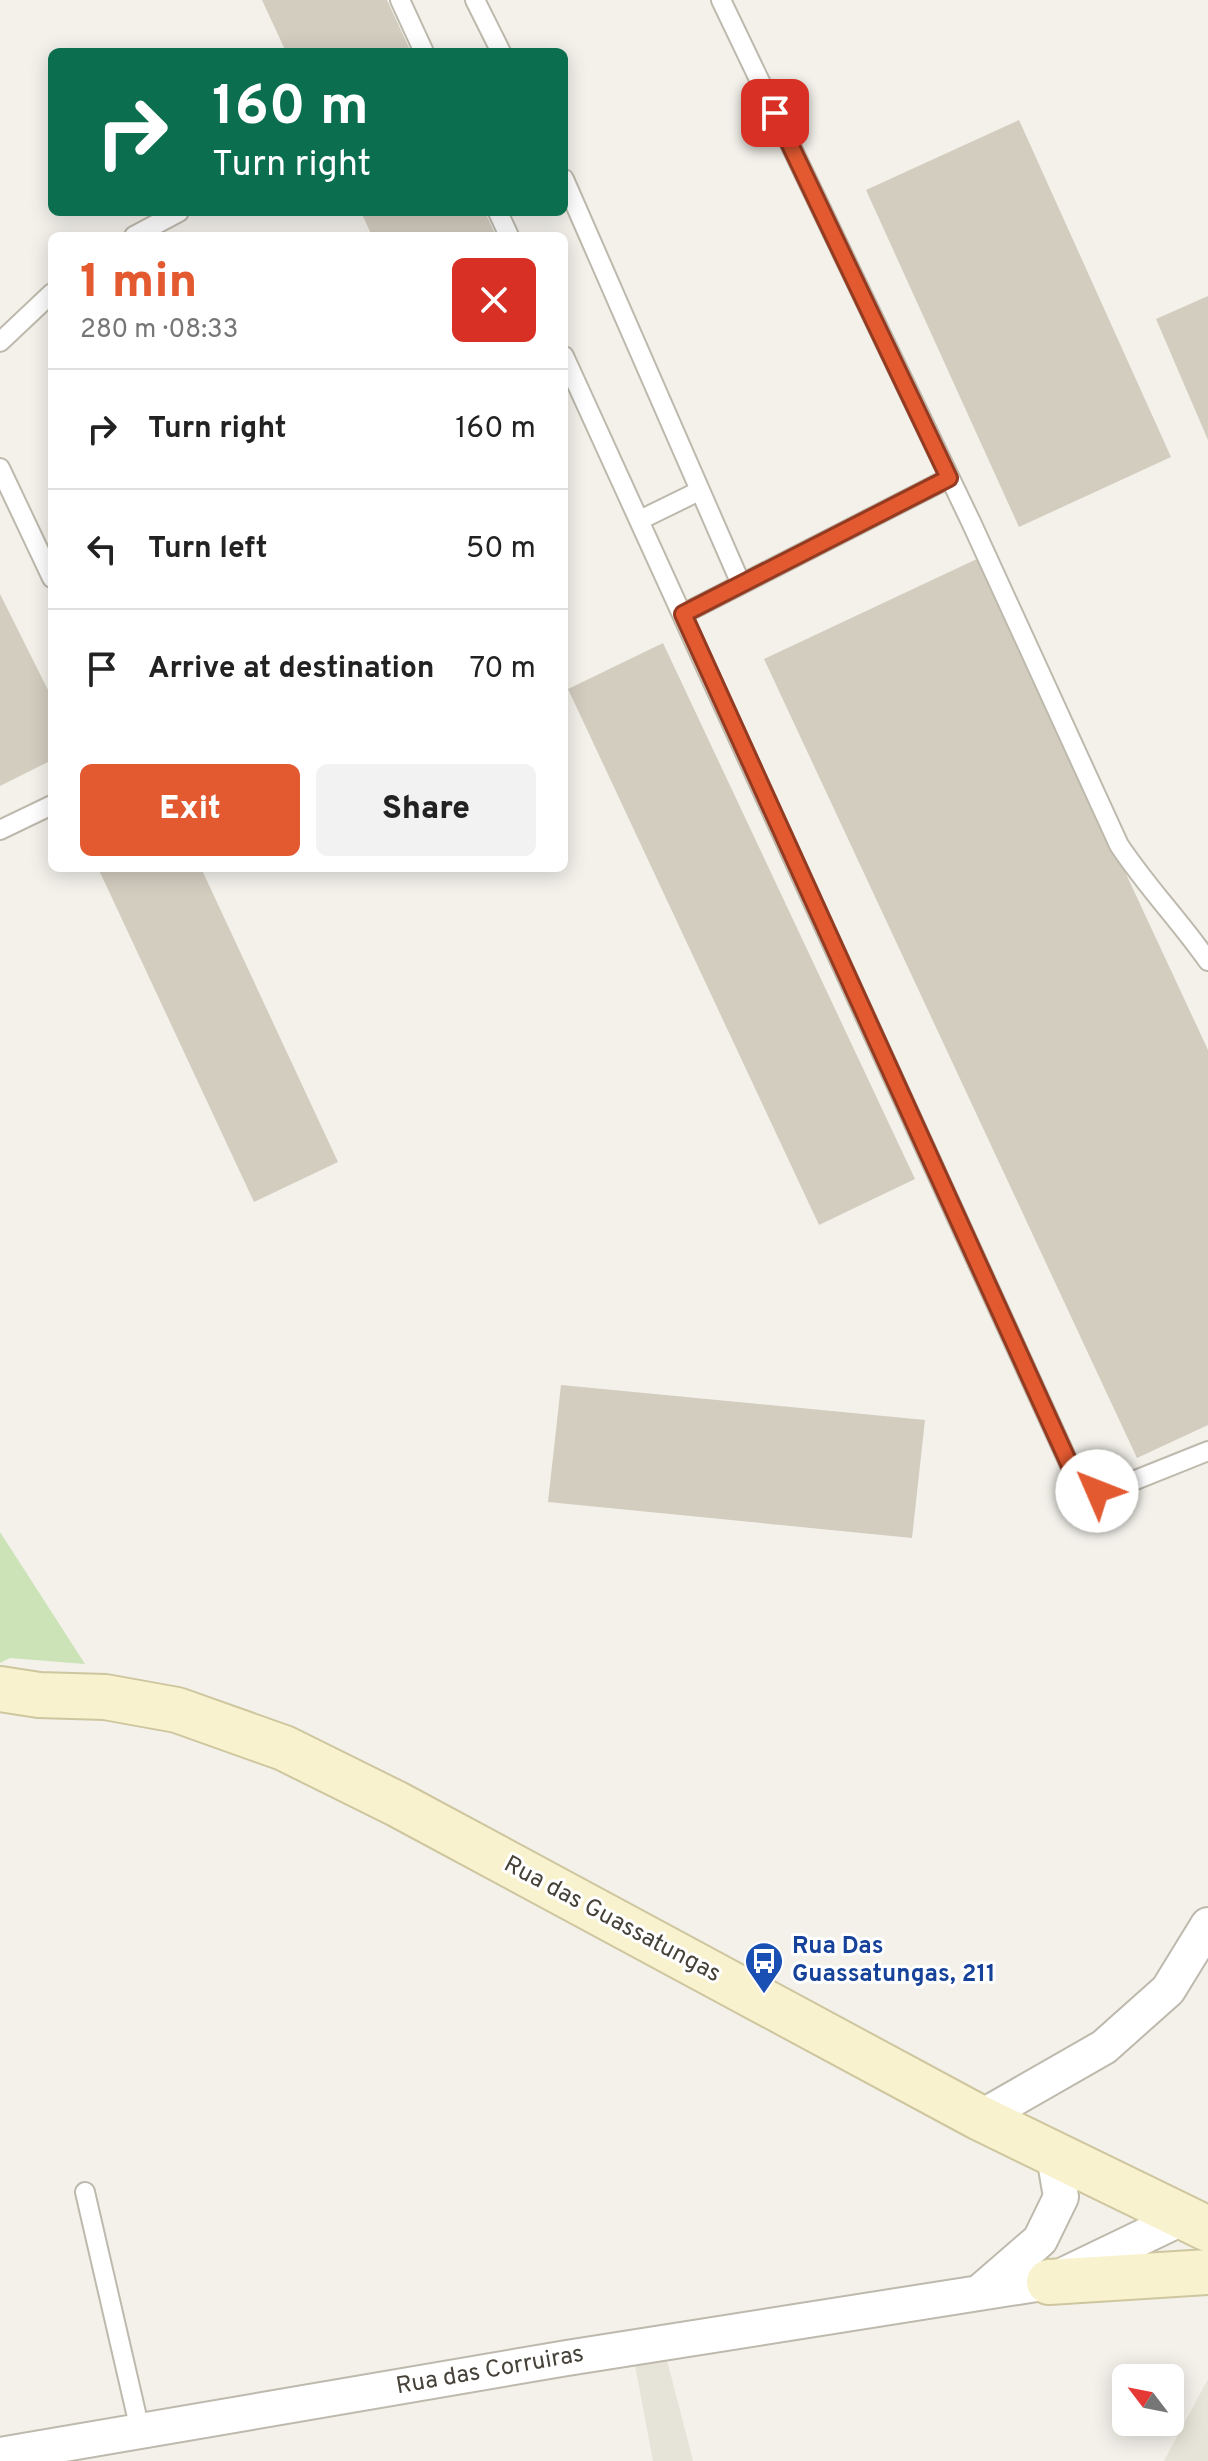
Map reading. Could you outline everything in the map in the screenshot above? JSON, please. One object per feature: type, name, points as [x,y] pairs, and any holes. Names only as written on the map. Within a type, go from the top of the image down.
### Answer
[{"type":"street","name":"Rua das Guassatungas","points":[[13,1696],[105,1697],[177,1710],[284,1748],[397,1804],[980,2118],[1196,2223]]},
{"type":"street","points":[[980,2118],[1104,2047],[1168,1990],[1208,1925]]},
{"type":"street","points":[[981,2291],[1040,2240],[1061,2197],[1054,2156]]},
{"type":"street","name":"Rua das Corruiras","points":[[0,2455],[1049,2282],[1196,2223]]},
{"type":"street","points":[[1049,2282],[1208,2272]]},
{"type":"lane","points":[[400,0],[422,48]]},
{"type":"lane","points":[[475,0],[499,48]]},
{"type":"lane","points":[[721,0],[971,522],[1119,845],[1141,880],[1189,934],[1208,961]]},
{"type":"lane","points":[[568,188],[741,584]]},
{"type":"lane","points":[[142,232],[172,216]]},
{"type":"lane","points":[[0,342],[48,297]]},
{"type":"lane","points":[[568,365],[1072,1470],[1083,1484],[1097,1491],[1113,1489],[1208,1451]]},
{"type":"lane","points":[[0,468],[48,570]]},
{"type":"lane","points":[[683,614],[949,478]]},
{"type":"lane","points":[[640,520],[699,491]]},
{"type":"lane","points":[[0,830],[48,807]]},
{"type":"lane","points":[[85,2192],[140,2430]]},
{"type":"shaded area","points":[[667,2360],[693,2461],[653,2461],[635,2365]]},
{"type":"shaded area","points":[[1208,2379],[1208,2461],[1164,2461],[1177,2436],[1184,2436],[1184,2424]]},
{"type":"green space","points":[[0,1532],[85,1664],[10,1658],[0,1663]]},
{"type":"building","points":[[262,0],[387,0],[409,48],[284,48]]},
{"type":"building","points":[[1019,120],[1171,457],[1019,527],[866,190]]},
{"type":"building","points":[[363,216],[487,216],[494,232],[370,232]]},
{"type":"building","points":[[1208,296],[1208,440],[1156,319]]},
{"type":"building","points":[[979,558],[1208,1050],[1208,1425],[1137,1458],[764,659]]},
{"type":"building","points":[[0,594],[48,690],[48,762],[0,786]]},
{"type":"building","points":[[663,643],[915,1179],[819,1225],[568,689]]},
{"type":"building","points":[[100,872],[203,872],[338,1162],[254,1202]]},
{"type":"building","points":[[561,1385],[925,1420],[912,1538],[548,1502]]},
{"type":"place","name":"Rua Das Guassatungas, 211","points":[[764,1995]]},
{"type":"route","points":[[775,113],[949,478],[683,614],[1072,1470],[1083,1484],[1097,1491]]}]
